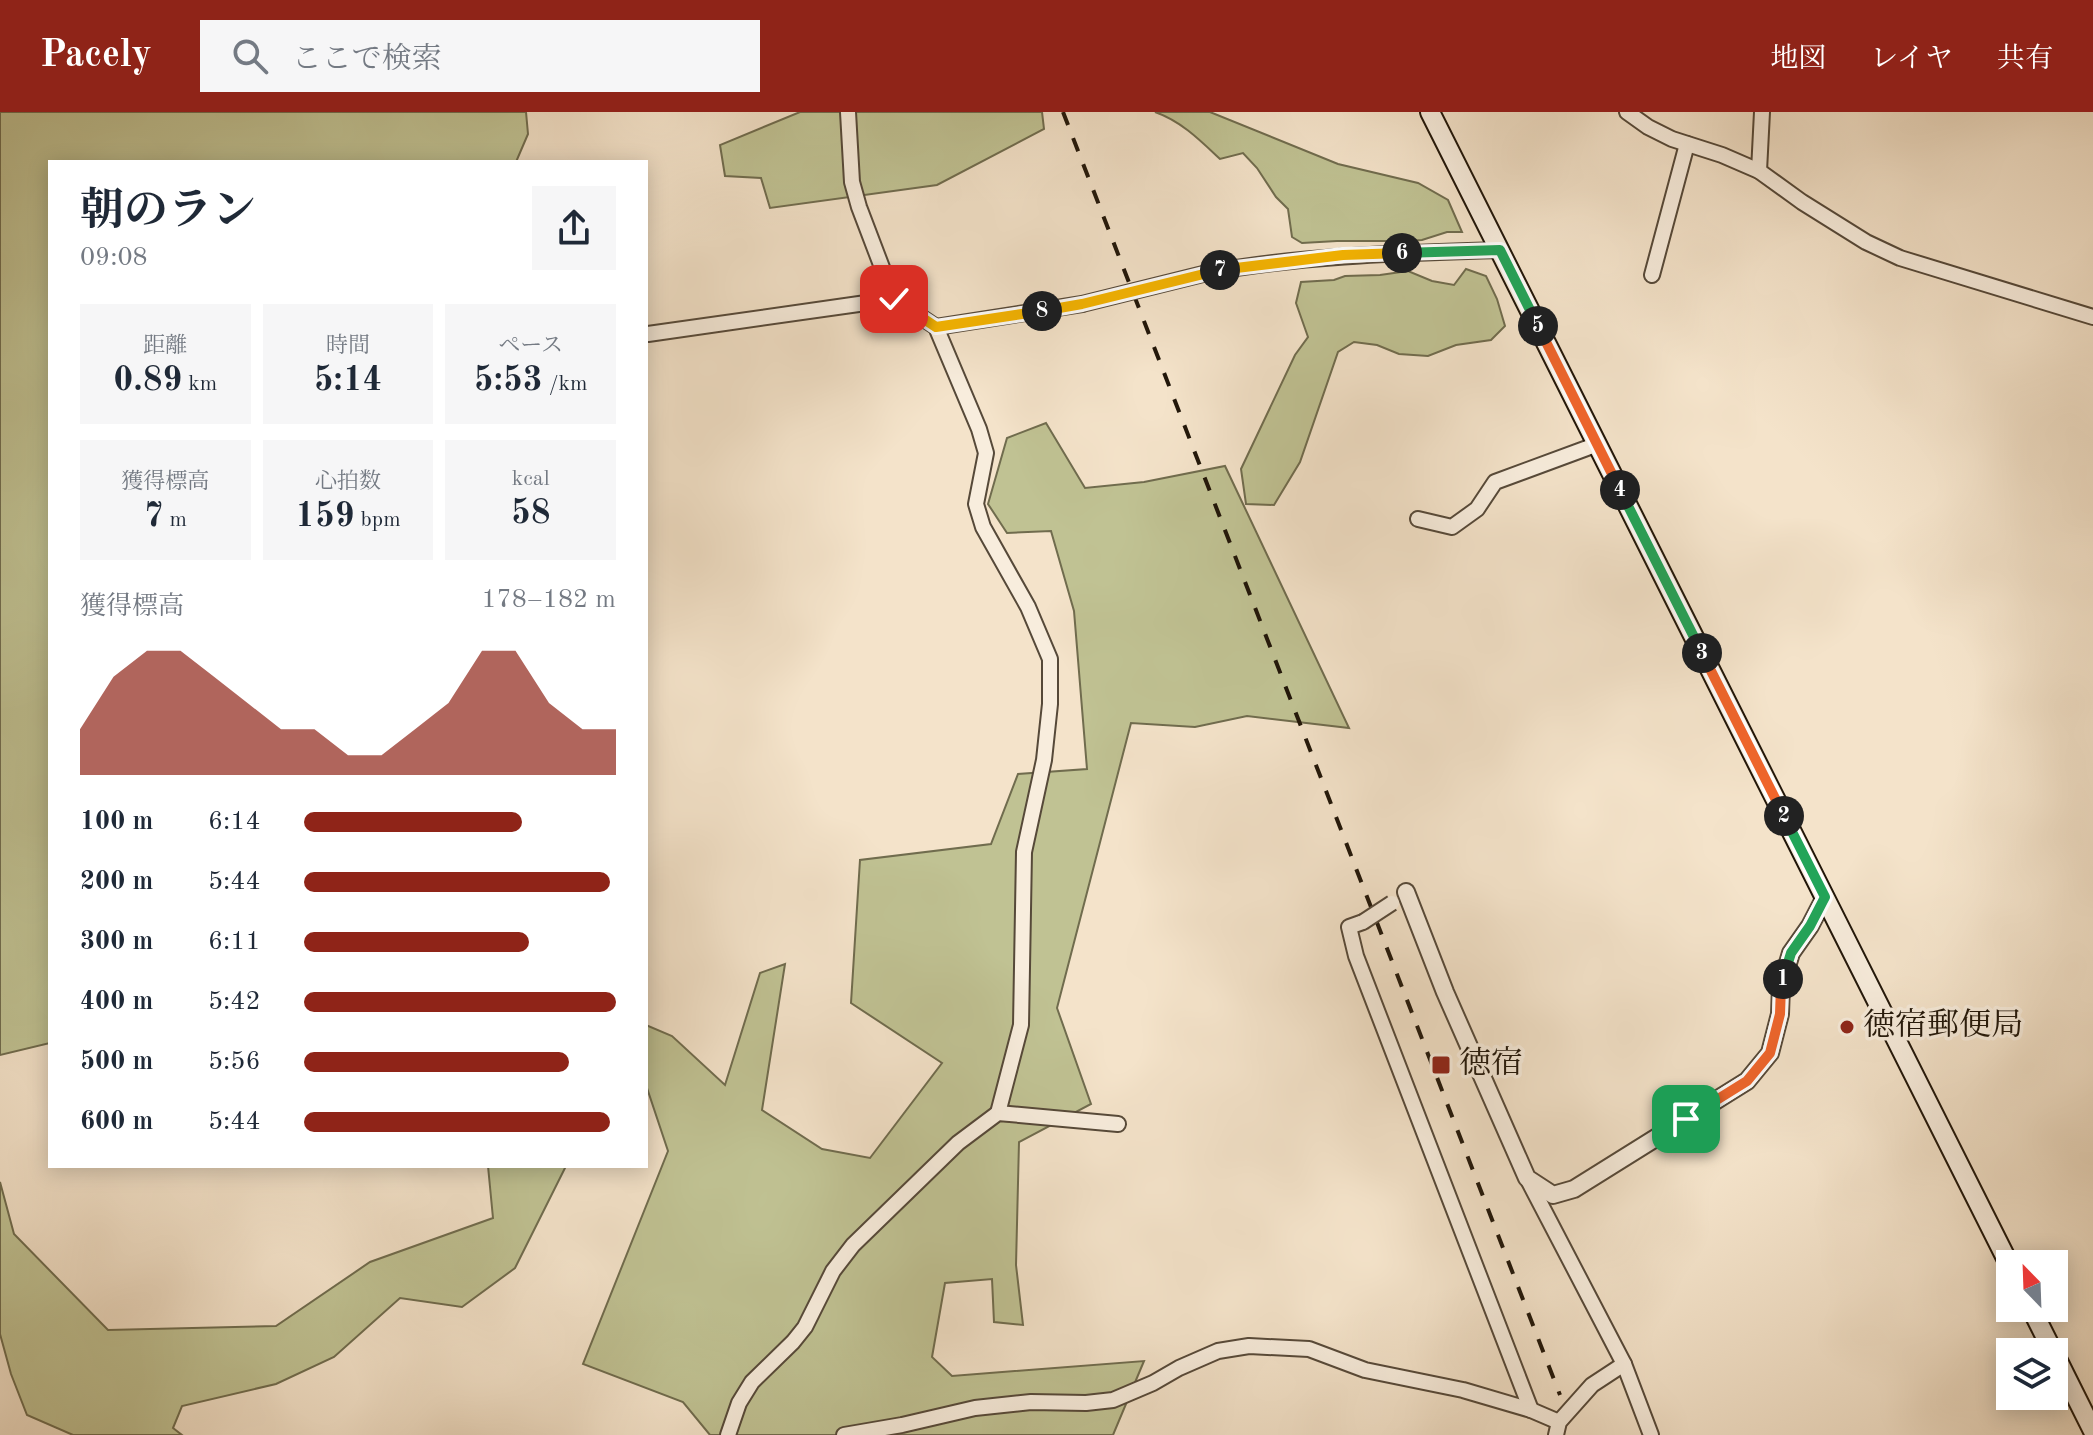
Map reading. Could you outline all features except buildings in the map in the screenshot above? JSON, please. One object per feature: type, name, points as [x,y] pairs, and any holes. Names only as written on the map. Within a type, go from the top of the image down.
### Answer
[{"type":"main road","points":[[1430,112],[2002,1250]]},
{"type":"main road","points":[[2068,1381],[2093,1431]]},
{"type":"street","points":[[728,1435],[739,1403],[752,1382],[805,1327],[833,1271],[853,1245],[958,1143],[998,1113],[1021,1025],[1024,852],[1044,760],[1050,704],[1050,659],[1028,607],[983,527],[976,504],[986,453],[936,327],[894,299],[859,207],[852,182],[848,112]]},
{"type":"street","points":[[1627,112],[1648,127],[1759,171],[1866,242],[1900,258],[2093,317]]},
{"type":"street","points":[[1759,171],[1762,112]]},
{"type":"street","points":[[1652,275],[1687,144]]},
{"type":"street","points":[[936,327],[1082,304],[1235,268],[1343,255],[1500,250]]},
{"type":"street","points":[[648,334],[894,299]]},
{"type":"street","points":[[1418,519],[1452,527],[1477,509],[1495,482],[1598,444]]},
{"type":"street","points":[[1531,1410],[1356,956],[1349,927],[1363,922],[1406,892],[1445,992],[1527,1178],[1624,1364],[1651,1435]]},
{"type":"street","points":[[1527,1178],[1553,1195],[1574,1189],[1747,1081],[1770,1053],[1780,1014],[1781,986],[1791,953],[1825,897]]},
{"type":"street","points":[[998,1113],[1118,1124]]},
{"type":"street","points":[[844,1435],[975,1408],[1031,1402],[1113,1400],[1218,1351],[1249,1346],[1309,1349],[1365,1370],[1463,1390],[1531,1410],[1557,1428],[1592,1385],[1624,1364]]},
{"type":"green space","points":[[0,112],[526,112],[528,134],[517,160],[48,160],[48,1043],[0,1055]]},
{"type":"green space","points":[[800,112],[1042,112],[1044,129],[937,185],[770,208],[761,178],[725,176],[720,145]]},
{"type":"green space","points":[[1155,112],[1210,112],[1338,164],[1418,183],[1448,200],[1462,232],[1447,232],[1422,240],[1302,243],[1292,237],[1288,209],[1243,153],[1220,159],[1182,126]]},
{"type":"green space","points":[[1466,269],[1486,276],[1505,326],[1491,340],[1456,345],[1428,356],[1399,354],[1377,345],[1354,342],[1338,352],[1300,462],[1274,505],[1246,504],[1241,469],[1295,355],[1308,337],[1296,303],[1301,282],[1408,271],[1432,281],[1454,285]]},
{"type":"green space","points":[[1046,423],[1085,488],[1144,482],[1225,466],[1349,728],[1247,716],[1195,727],[1131,723],[1057,1008],[1091,1104],[1019,1142],[1016,1265],[1023,1325],[994,1322],[992,1279],[945,1283],[932,1357],[952,1376],[1144,1361],[1113,1435],[710,1435],[683,1402],[583,1364],[668,1151],[648,1091],[648,1026],[672,1036],[725,1085],[760,973],[785,964],[762,1110],[822,1149],[870,1158],[942,1063],[851,1003],[860,860],[991,844],[1018,774],[1087,769],[1074,611],[1051,531],[1007,533],[988,504],[1007,438]]},
{"type":"green space","points":[[488,1168],[565,1168],[515,1268],[462,1307],[400,1298],[334,1357],[276,1384],[182,1406],[173,1428],[182,1435],[73,1435],[27,1415],[11,1374],[0,1334],[0,1182],[14,1234],[108,1330],[276,1326],[370,1262],[493,1218]]},
{"type":"railway","points":[[1063,112],[1560,1395]]},
{"type":"place","name":"徳宿郵便局","points":[[1847,1027]]},
{"type":"place","name":"徳宿","points":[[1441,1065]]},
{"type":"route","points":[[894,299],[936,327],[1082,304],[1235,268],[1343,255],[1500,250],[1825,897],[1791,953],[1781,986],[1780,1014],[1770,1053],[1747,1081],[1686,1119]]}]
